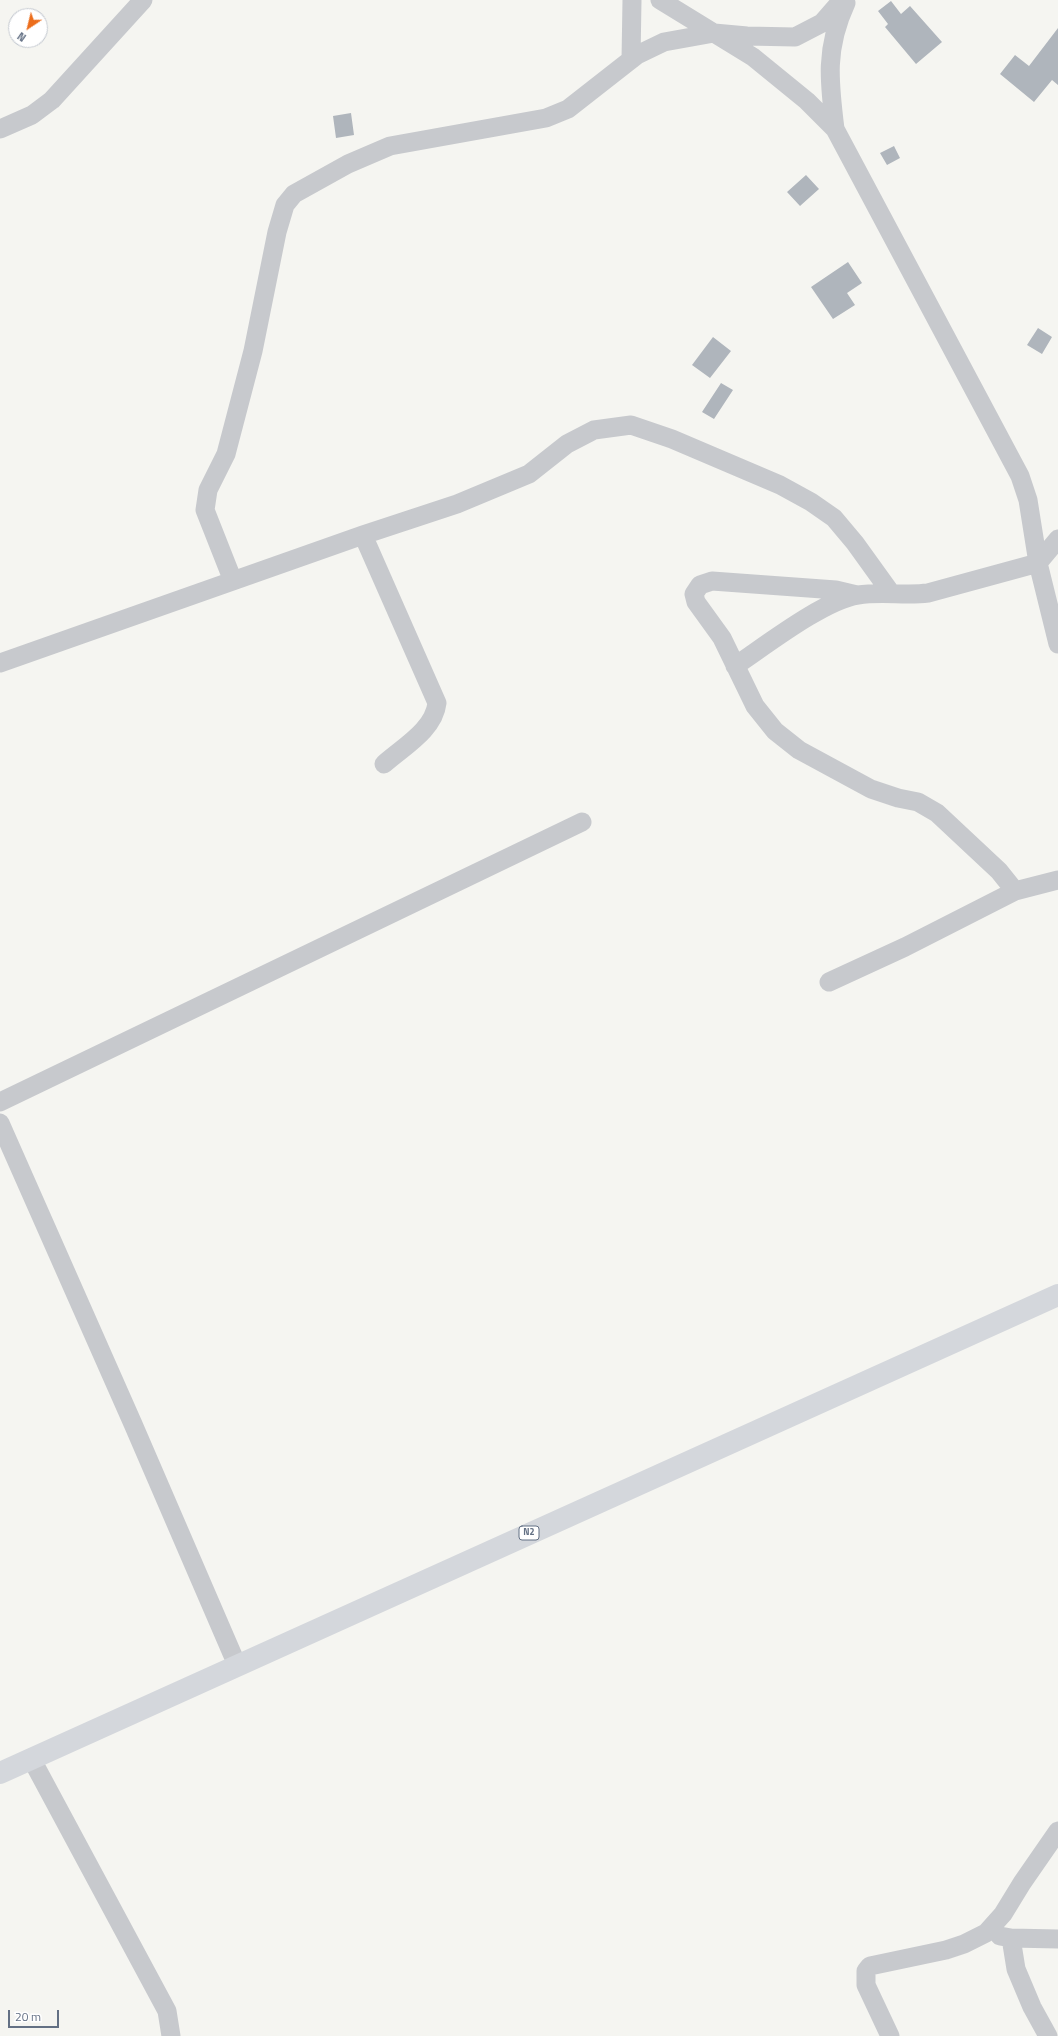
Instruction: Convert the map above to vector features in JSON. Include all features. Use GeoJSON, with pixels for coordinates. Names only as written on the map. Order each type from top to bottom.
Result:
{"type":"FeatureCollection","features":[{"type":"Feature","properties":{"kind":"main road","name":"N2"},"geometry":{"type":"LineString","coordinates":[[0,1773],[236,1665],[1058,1295]]}},
{"type":"Feature","properties":{"kind":"street"},"geometry":{"type":"LineString","coordinates":[[0,129],[32,115],[52,100],[142,0]]}},
{"type":"Feature","properties":{"kind":"street"},"geometry":{"type":"LineString","coordinates":[[631,60],[632,0]]}},
{"type":"Feature","properties":{"kind":"street"},"geometry":{"type":"LineString","coordinates":[[660,0],[754,57],[807,101],[835,129],[1020,476],[1028,500],[1038,563],[1058,644]]}},
{"type":"Feature","properties":{"kind":"street"},"geometry":{"type":"LineString","coordinates":[[233,581],[205,510],[205,499],[228,446],[253,351],[277,232],[285,205],[294,194],[348,164],[390,146],[546,118],[568,109],[631,60],[664,42],[714,33],[747,36],[795,37],[822,23],[842,0]]}},
{"type":"Feature","properties":{"kind":"street"},"geometry":{"type":"LineString","coordinates":[[835,129],[830,87],[831,46],[838,21],[848,0]]}},
{"type":"Feature","properties":{"kind":"street"},"geometry":{"type":"LineString","coordinates":[[0,663],[363,535],[457,504],[529,474],[567,444],[594,430],[631,425],[672,439],[780,486],[811,502],[834,518],[855,543],[891,593]]}},
{"type":"Feature","properties":{"kind":"street"},"geometry":{"type":"LineString","coordinates":[[363,535],[437,703],[436,712],[430,724],[384,764]]}},
{"type":"Feature","properties":{"kind":"street"},"geometry":{"type":"LineString","coordinates":[[1015,891],[999,871],[937,813],[918,802],[898,798],[871,789],[799,750],[775,731],[754,706],[722,638],[696,602],[694,594],[700,585],[712,581],[836,590],[857,595],[891,593],[913,595],[928,593],[1038,563],[1058,539]]}},
{"type":"Feature","properties":{"kind":"street"},"geometry":{"type":"LineString","coordinates":[[735,666],[802,621],[835,604],[857,595]]}},
{"type":"Feature","properties":{"kind":"street"},"geometry":{"type":"LineString","coordinates":[[0,1102],[582,822]]}},
{"type":"Feature","properties":{"kind":"street"},"geometry":{"type":"LineString","coordinates":[[830,982],[905,948],[1015,891],[1058,880]]}},
{"type":"Feature","properties":{"kind":"street"},"geometry":{"type":"LineString","coordinates":[[0,1123],[134,1424],[236,1665]]}},
{"type":"Feature","properties":{"kind":"street"},"geometry":{"type":"LineString","coordinates":[[31,1758],[167,2011],[171,2036]]}},
{"type":"Feature","properties":{"kind":"street"},"geometry":{"type":"LineString","coordinates":[[890,2036],[866,1985],[866,1971],[870,1966],[946,1950],[964,1944],[986,1933],[1003,1914],[1022,1882],[1058,1831]]}},
{"type":"Feature","properties":{"kind":"street"},"geometry":{"type":"LineString","coordinates":[[986,1933],[1011,1938],[1058,1939]]}},
{"type":"Feature","properties":{"kind":"street"},"geometry":{"type":"LineString","coordinates":[[1011,1938],[1016,1969],[1032,2008],[1048,2036]]}},
{"type":"Feature","properties":{"kind":"building"},"geometry":{"type":"Polygon","coordinates":[[[891,1],[901,14],[910,6],[942,42],[916,64],[885,27],[888,24],[878,11],[891,1]]]}},
{"type":"Feature","properties":{"kind":"building"},"geometry":{"type":"Polygon","coordinates":[[[1058,28],[1058,85],[1052,80],[1034,102],[1000,74],[1015,55],[1029,66],[1058,28]]]}},
{"type":"Feature","properties":{"kind":"building"},"geometry":{"type":"Polygon","coordinates":[[[351,113],[354,135],[336,138],[333,116],[351,113]]]}},
{"type":"Feature","properties":{"kind":"building"},"geometry":{"type":"Polygon","coordinates":[[[894,146],[900,158],[887,165],[880,153],[894,146]]]}},
{"type":"Feature","properties":{"kind":"building"},"geometry":{"type":"Polygon","coordinates":[[[806,175],[819,189],[800,206],[787,192],[806,175]]]}},
{"type":"Feature","properties":{"kind":"building"},"geometry":{"type":"Polygon","coordinates":[[[848,262],[862,283],[847,293],[855,305],[833,319],[811,287],[848,262]]]}},
{"type":"Feature","properties":{"kind":"building"},"geometry":{"type":"Polygon","coordinates":[[[1038,328],[1052,337],[1042,354],[1027,345],[1038,328]]]}},
{"type":"Feature","properties":{"kind":"building"},"geometry":{"type":"Polygon","coordinates":[[[713,337],[731,351],[710,378],[692,365],[713,337]]]}},
{"type":"Feature","properties":{"kind":"building"},"geometry":{"type":"Polygon","coordinates":[[[721,383],[733,390],[714,419],[702,412],[721,383]]]}}]}
